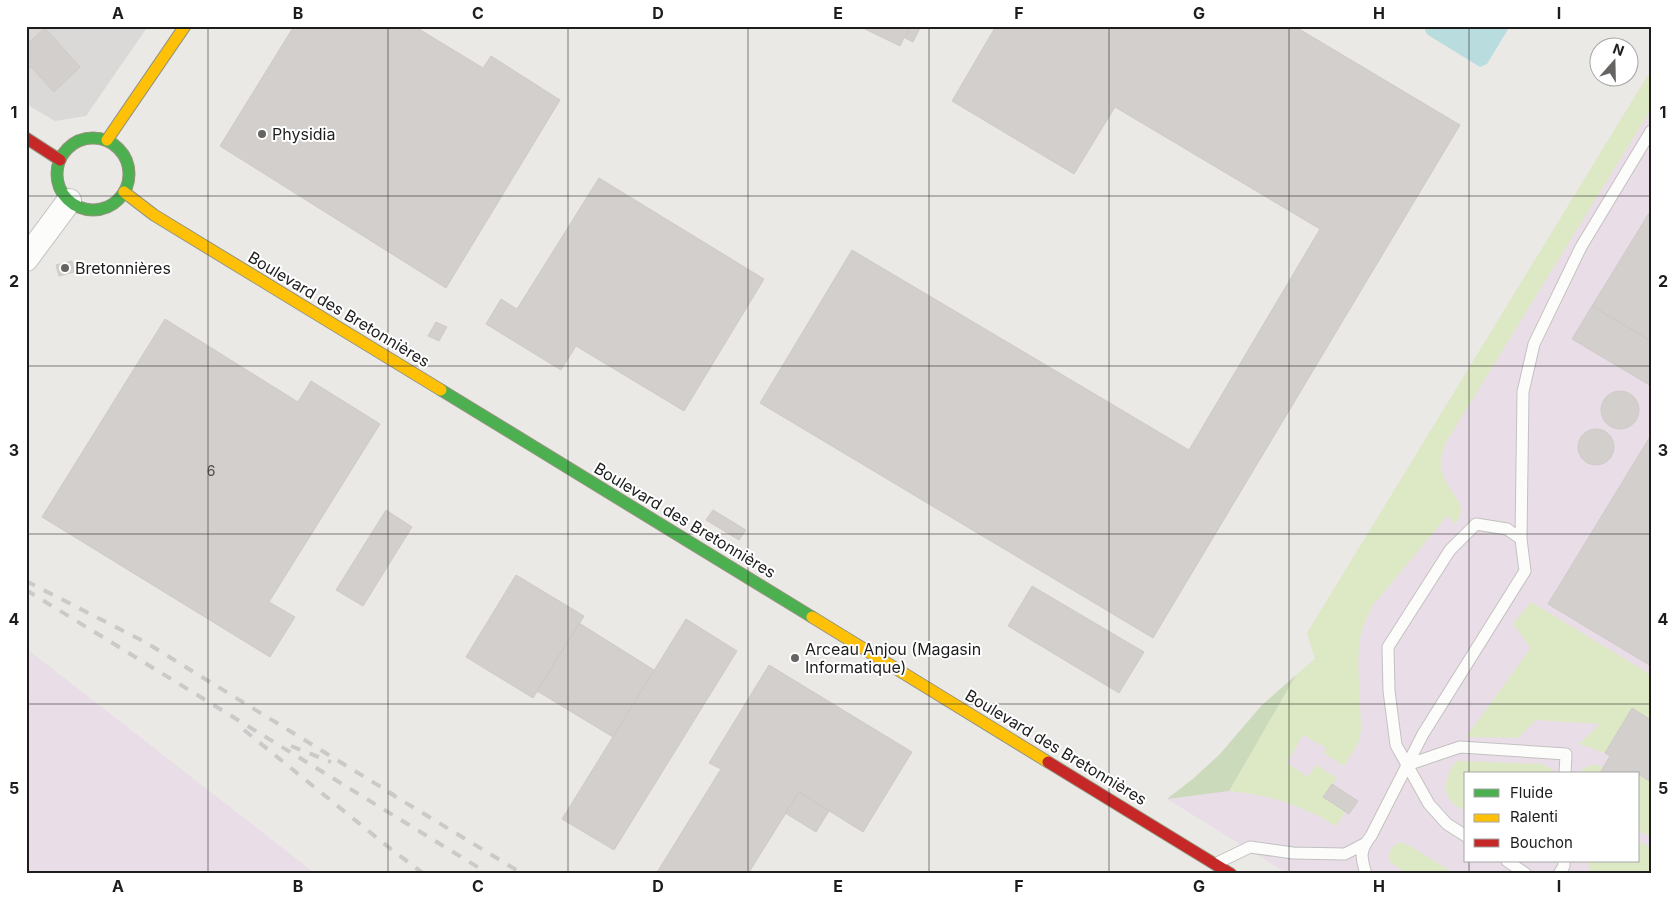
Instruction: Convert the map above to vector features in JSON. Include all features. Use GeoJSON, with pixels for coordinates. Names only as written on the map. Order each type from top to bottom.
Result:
{"type":"FeatureCollection","features":[{"type":"Feature","properties":{"kind":"street"},"geometry":{"type":"LineString","coordinates":[[107,140],[185,26]]}},
{"type":"Feature","properties":{"kind":"street"},"geometry":{"type":"LineString","coordinates":[[26,138],[60,160]]}},
{"type":"Feature","properties":{"kind":"street"},"geometry":{"type":"LineString","coordinates":[[85,138],[107,140],[118,148],[127,161],[129,169],[128,182],[124,192],[116,202],[102,208],[86,208],[69,201],[59,186],[57,172],[64,152],[73,144],[85,138]]}},
{"type":"Feature","properties":{"kind":"street","name":"Boulevard des Bretonnières"},"geometry":{"type":"LineString","coordinates":[[124,192],[154,215],[1231,874]]}},
{"type":"Feature","properties":{"kind":"street"},"geometry":{"type":"LineString","coordinates":[[26,260],[69,201]]}},
{"type":"Feature","properties":{"kind":"lane"},"geometry":{"type":"LineString","coordinates":[[1366,874],[1361,858],[1366,843],[1423,734],[1525,571],[1521,539],[1523,392],[1534,344],[1581,247],[1651,131]]}},
{"type":"Feature","properties":{"kind":"lane"},"geometry":{"type":"LineString","coordinates":[[1464,835],[1447,824],[1429,804],[1396,745],[1389,691],[1388,647],[1450,550],[1476,524],[1507,529],[1521,539]]}},
{"type":"Feature","properties":{"kind":"lane"},"geometry":{"type":"LineString","coordinates":[[1407,765],[1460,747],[1566,754],[1565,772]]}},
{"type":"Feature","properties":{"kind":"lane"},"geometry":{"type":"LineString","coordinates":[[1216,864],[1250,846],[1293,854],[1345,854],[1366,843]]}},
{"type":"Feature","properties":{"kind":"lane"},"geometry":{"type":"LineString","coordinates":[[1508,862],[1526,874]]}},
{"type":"Feature","properties":{"kind":"lane"},"geometry":{"type":"LineString","coordinates":[[1559,874],[1564,866],[1564,862]]}},
{"type":"Feature","properties":{"kind":"shaded area"},"geometry":{"type":"Polygon","coordinates":[[[26,26],[148,26],[86,116],[55,121],[26,104],[26,26]]]}},
{"type":"Feature","properties":{"kind":"shaded area"},"geometry":{"type":"Polygon","coordinates":[[[1651,70],[1651,874],[1288,874],[1167,799],[1220,754],[1262,705],[1315,659],[1307,633],[1651,70]]]}},
{"type":"Feature","properties":{"kind":"shaded area"},"geometry":{"type":"Polygon","coordinates":[[[26,648],[316,874],[26,874],[26,648]]]}},
{"type":"Feature","properties":{"kind":"green space"},"geometry":{"type":"Polygon","coordinates":[[[1651,70],[1651,109],[1445,444],[1441,464],[1442,471],[1444,479],[1460,505],[1459,517],[1454,524],[1448,515],[1373,605],[1365,623],[1361,634],[1358,656],[1361,730],[1359,741],[1344,766],[1324,753],[1326,748],[1303,735],[1287,763],[1308,777],[1316,765],[1337,778],[1323,797],[1345,812],[1336,826],[1310,812],[1285,802],[1258,795],[1229,791],[1296,675],[1315,659],[1307,633],[1651,70]]]}},
{"type":"Feature","properties":{"kind":"green space"},"geometry":{"type":"Polygon","coordinates":[[[1531,602],[1651,675],[1651,720],[1632,709],[1605,753],[1579,744],[1600,724],[1536,720],[1518,738],[1466,737],[1531,648],[1513,624],[1531,602]]]}},
{"type":"Feature","properties":{"kind":"green space"},"geometry":{"type":"Polygon","coordinates":[[[1296,675],[1229,791],[1167,799],[1220,754],[1262,705],[1296,675]]]}},
{"type":"Feature","properties":{"kind":"green space"},"geometry":{"type":"Polygon","coordinates":[[[1457,761],[1541,764],[1552,769],[1554,772],[1464,772],[1464,810],[1453,803],[1446,792],[1448,775],[1457,761]]]}},
{"type":"Feature","properties":{"kind":"green space"},"geometry":{"type":"Polygon","coordinates":[[[1590,765],[1603,767],[1600,772],[1581,772],[1590,765]]]}},
{"type":"Feature","properties":{"kind":"green space"},"geometry":{"type":"Polygon","coordinates":[[[1640,776],[1651,782],[1651,837],[1640,831],[1640,776]]]}},
{"type":"Feature","properties":{"kind":"green space"},"geometry":{"type":"Polygon","coordinates":[[[1640,842],[1651,848],[1651,874],[1590,874],[1588,862],[1640,862],[1640,842]]]}},
{"type":"Feature","properties":{"kind":"green space"},"geometry":{"type":"Polygon","coordinates":[[[1399,843],[1410,846],[1455,874],[1408,874],[1390,862],[1390,850],[1399,843]]]}},
{"type":"Feature","properties":{"kind":"water"},"geometry":{"type":"Polygon","coordinates":[[[1426,26],[1510,26],[1487,64],[1480,67],[1428,35],[1425,31],[1426,26]]]}},
{"type":"Feature","properties":{"kind":"building"},"geometry":{"type":"Polygon","coordinates":[[[294,26],[414,26],[483,68],[491,56],[560,100],[446,288],[220,146],[294,26]]]}},
{"type":"Feature","properties":{"kind":"building"},"geometry":{"type":"Polygon","coordinates":[[[867,26],[910,26],[900,46],[865,29],[867,26]]]}},
{"type":"Feature","properties":{"kind":"building"},"geometry":{"type":"Polygon","coordinates":[[[910,26],[921,26],[913,42],[905,38],[910,26]]]}},
{"type":"Feature","properties":{"kind":"building"},"geometry":{"type":"Polygon","coordinates":[[[996,26],[1294,26],[1460,125],[1153,638],[760,403],[852,250],[1189,450],[1320,229],[1115,107],[1074,174],[952,101],[996,26]]]}},
{"type":"Feature","properties":{"kind":"building"},"geometry":{"type":"Polygon","coordinates":[[[45,28],[80,67],[54,92],[31,67],[26,69],[26,45],[45,28]]]}},
{"type":"Feature","properties":{"kind":"building"},"geometry":{"type":"Polygon","coordinates":[[[599,178],[764,279],[684,411],[576,346],[561,370],[486,324],[501,299],[517,309],[599,178]]]}},
{"type":"Feature","properties":{"kind":"building"},"geometry":{"type":"Polygon","coordinates":[[[1651,210],[1651,341],[1592,306],[1651,210]]]}},
{"type":"Feature","properties":{"kind":"building","name":"Bretonnières"},"geometry":{"type":"Polygon","coordinates":[[[72,261],[74,272],[59,276],[56,265],[72,261]]]}},
{"type":"Feature","properties":{"kind":"building"},"geometry":{"type":"Polygon","coordinates":[[[1592,306],[1651,341],[1651,386],[1572,339],[1592,306]]]}},
{"type":"Feature","properties":{"kind":"building"},"geometry":{"type":"Polygon","coordinates":[[[165,319],[298,402],[311,381],[380,424],[269,602],[295,617],[270,657],[42,517],[165,319]]]}},
{"type":"Feature","properties":{"kind":"building"},"geometry":{"type":"Polygon","coordinates":[[[436,322],[447,327],[439,341],[428,336],[436,322]]]}},
{"type":"Feature","properties":{"kind":"building"},"geometry":{"type":"Polygon","coordinates":[[[1620,391],[1634,396],[1639,410],[1634,424],[1620,429],[1606,424],[1601,410],[1606,396],[1620,391]]]}},
{"type":"Feature","properties":{"kind":"building"},"geometry":{"type":"Polygon","coordinates":[[[1596,429],[1603,430],[1609,434],[1613,440],[1613,454],[1609,460],[1603,464],[1596,465],[1589,464],[1583,460],[1579,454],[1578,447],[1579,440],[1583,434],[1589,430],[1596,429]]]}},
{"type":"Feature","properties":{"kind":"building"},"geometry":{"type":"Polygon","coordinates":[[[1651,435],[1651,666],[1548,604],[1651,435]]]}},
{"type":"Feature","properties":{"kind":"building"},"geometry":{"type":"Polygon","coordinates":[[[386,510],[412,527],[363,606],[336,590],[386,510]]]}},
{"type":"Feature","properties":{"kind":"building"},"geometry":{"type":"Polygon","coordinates":[[[713,510],[746,530],[739,540],[706,520],[713,510]]]}},
{"type":"Feature","properties":{"kind":"building"},"geometry":{"type":"Polygon","coordinates":[[[516,575],[584,616],[533,698],[466,657],[516,575]]]}},
{"type":"Feature","properties":{"kind":"building"},"geometry":{"type":"Polygon","coordinates":[[[1032,586],[1144,652],[1119,693],[1008,626],[1032,586]]]}},
{"type":"Feature","properties":{"kind":"building"},"geometry":{"type":"Polygon","coordinates":[[[686,619],[737,651],[614,850],[562,819],[686,619]]]}},
{"type":"Feature","properties":{"kind":"building"},"geometry":{"type":"Polygon","coordinates":[[[579,623],[654,670],[613,737],[537,691],[579,623]]]}},
{"type":"Feature","properties":{"kind":"building"},"geometry":{"type":"Polygon","coordinates":[[[769,665],[912,752],[863,832],[799,792],[748,874],[656,874],[721,769],[709,763],[769,665]]]}},
{"type":"Feature","properties":{"kind":"building"},"geometry":{"type":"Polygon","coordinates":[[[1632,708],[1651,720],[1651,782],[1640,775],[1640,772],[1600,772],[1610,756],[1605,753],[1632,708]]]}},
{"type":"Feature","properties":{"kind":"building"},"geometry":{"type":"Polygon","coordinates":[[[1332,784],[1358,801],[1349,814],[1323,797],[1332,784]]]}},
{"type":"Feature","properties":{"kind":"building"},"geometry":{"type":"Polygon","coordinates":[[[799,792],[829,811],[816,832],[785,813],[799,792]]]}},
{"type":"Feature","properties":{"kind":"railway"},"geometry":{"type":"LineString","coordinates":[[26,581],[145,642],[394,795]]}},
{"type":"Feature","properties":{"kind":"railway"},"geometry":{"type":"LineString","coordinates":[[26,590],[489,874]]}},
{"type":"Feature","properties":{"kind":"railway"},"geometry":{"type":"LineString","coordinates":[[244,730],[424,874]]}},
{"type":"Feature","properties":{"kind":"railway"},"geometry":{"type":"LineString","coordinates":[[291,746],[331,762]]}},
{"type":"Feature","properties":{"kind":"railway"},"geometry":{"type":"LineString","coordinates":[[388,792],[523,874]]}},
{"type":"Feature","properties":{"kind":"traffic: fast"},"geometry":{"type":"LineString","coordinates":[[93,138],[113,144],[123,154],[129,174],[123,194],[113,204],[93,210],[73,204],[63,194],[57,174],[63,154],[73,144],[93,138]]}},
{"type":"Feature","properties":{"kind":"traffic: fast"},"geometry":{"type":"LineString","coordinates":[[441,390],[812,617]]}},
{"type":"Feature","properties":{"kind":"traffic: slow"},"geometry":{"type":"LineString","coordinates":[[107,140],[185,26]]}},
{"type":"Feature","properties":{"kind":"traffic: slow"},"geometry":{"type":"LineString","coordinates":[[124,192],[154,215],[441,390]]}},
{"type":"Feature","properties":{"kind":"traffic: slow"},"geometry":{"type":"LineString","coordinates":[[812,617],[1048,762]]}},
{"type":"Feature","properties":{"kind":"traffic: jam"},"geometry":{"type":"LineString","coordinates":[[26,138],[60,160]]}},
{"type":"Feature","properties":{"kind":"traffic: jam"},"geometry":{"type":"LineString","coordinates":[[1048,762],[1231,874]]}},
{"type":"Feature","properties":{"kind":"place","name":"Physidia"},"geometry":{"type":"Point","coordinates":[262,134]}},
{"type":"Feature","properties":{"kind":"place","name":"Bretonnières"},"geometry":{"type":"Point","coordinates":[65,268]}},
{"type":"Feature","properties":{"kind":"place","name":"Arceau Anjou (Magasin Informatique)"},"geometry":{"type":"Point","coordinates":[795,658]}}]}
